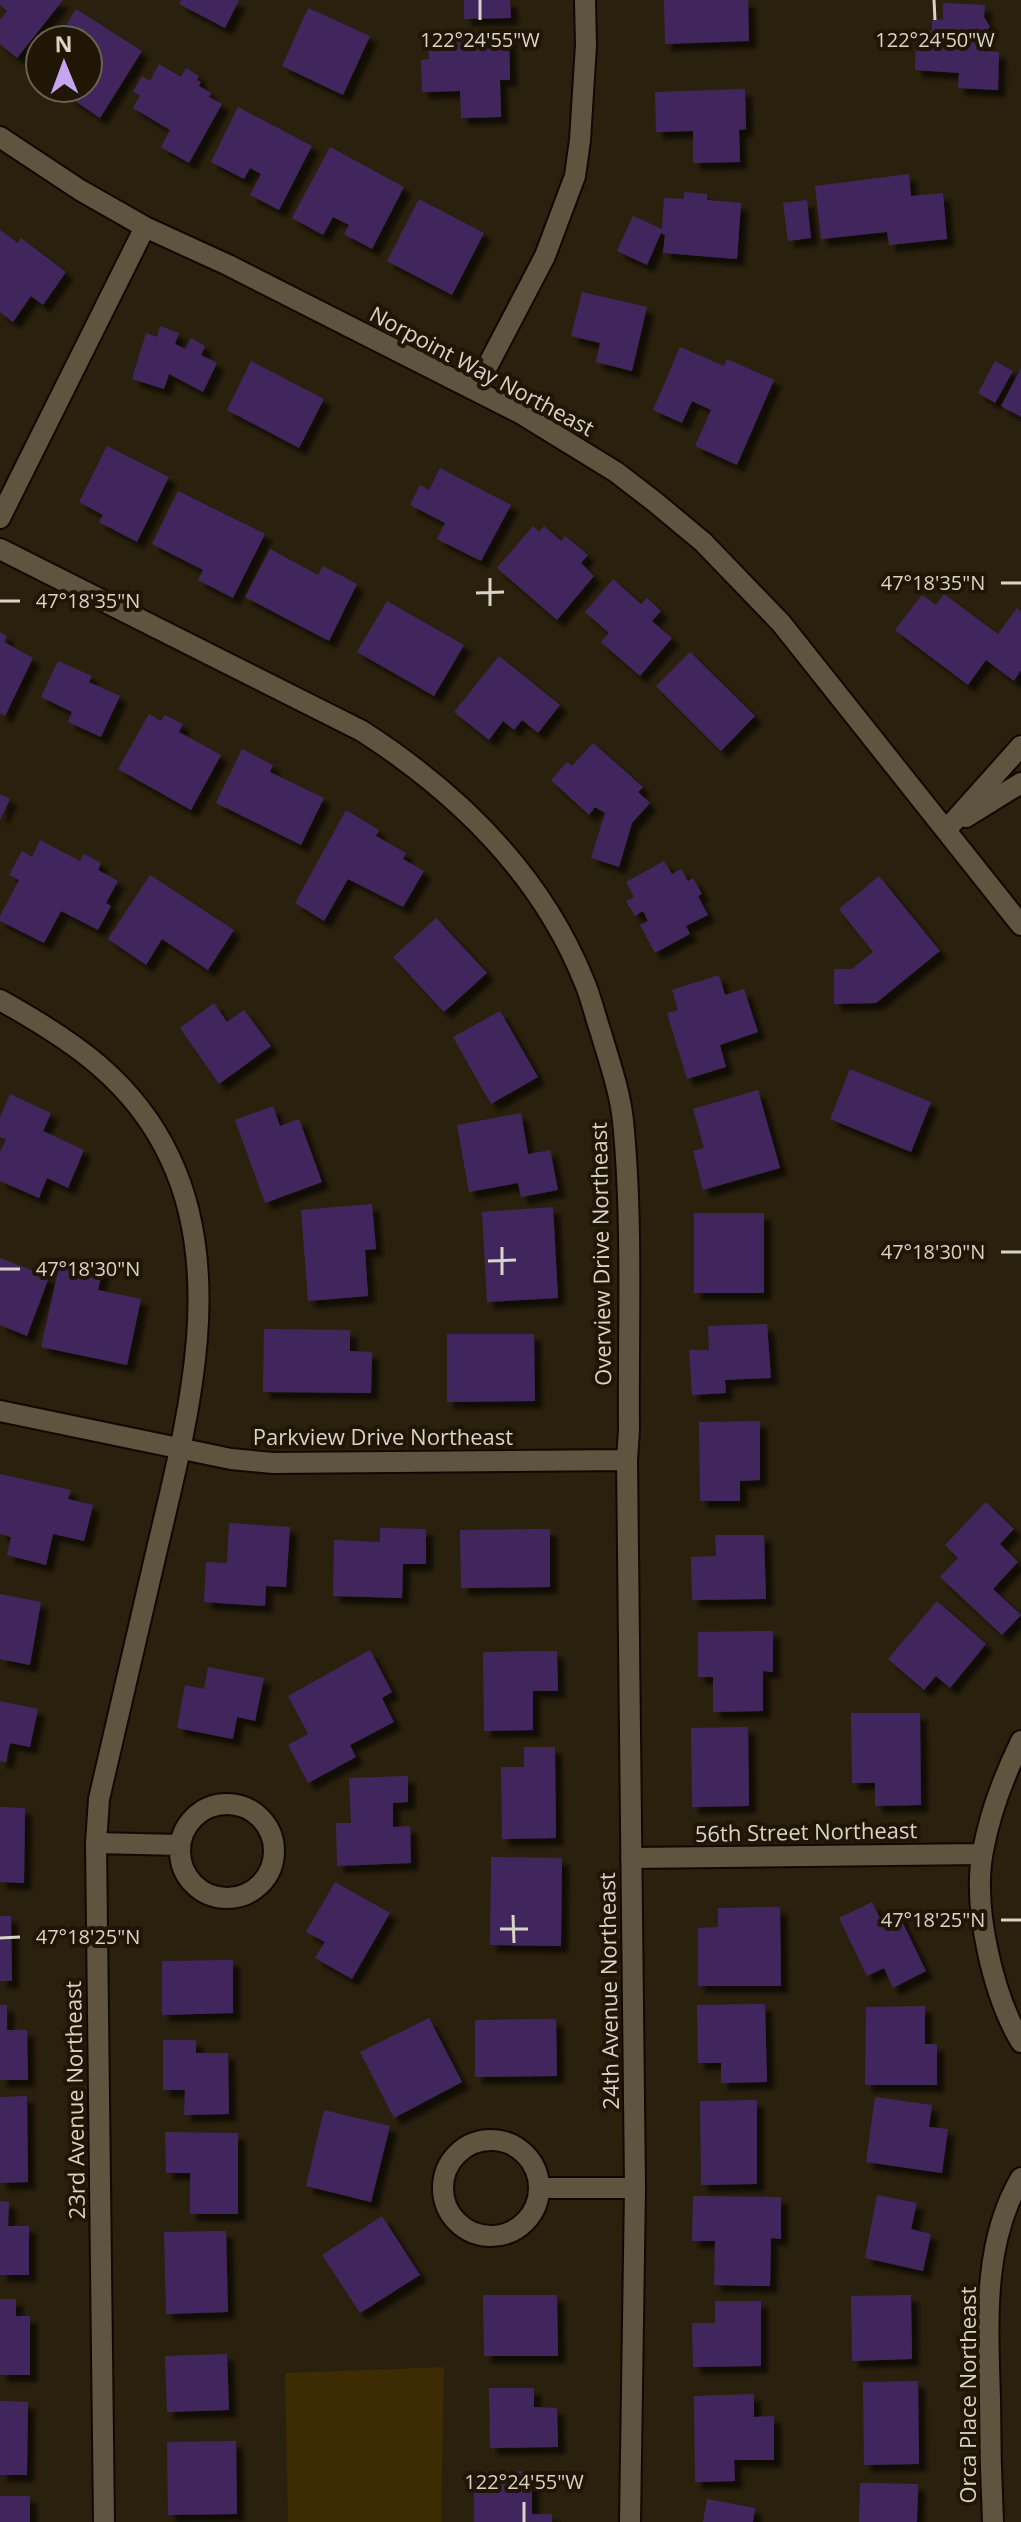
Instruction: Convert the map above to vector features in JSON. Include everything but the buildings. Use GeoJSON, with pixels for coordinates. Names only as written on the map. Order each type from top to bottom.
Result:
{"type":"FeatureCollection","features":[{"type":"Feature","properties":{"kind":"street"},"geometry":{"type":"LineString","coordinates":[[475,390],[545,256],[575,176],[586,45],[585,0]]}},
{"type":"Feature","properties":{"kind":"street","name":"Norpoint Way Northeast"},"geometry":{"type":"LineString","coordinates":[[0,137],[80,190],[145,227],[228,265],[520,413],[616,472],[703,542],[781,623],[1021,925]]}},
{"type":"Feature","properties":{"kind":"street"},"geometry":{"type":"LineString","coordinates":[[0,518],[145,227]]}},
{"type":"Feature","properties":{"kind":"street","name":"Overview Drive Northeast"},"geometry":{"type":"LineString","coordinates":[[0,549],[362,731],[422,773],[497,842],[524,873],[547,907],[585,982],[623,1118],[627,1199],[627,1460]]}},
{"type":"Feature","properties":{"kind":"street"},"geometry":{"type":"LineString","coordinates":[[946,830],[1021,746]]}},
{"type":"Feature","properties":{"kind":"street"},"geometry":{"type":"LineString","coordinates":[[946,830],[1021,783]]}},
{"type":"Feature","properties":{"kind":"street","name":"23rd Avenue Northeast"},"geometry":{"type":"LineString","coordinates":[[0,1000],[91,1057],[114,1078],[147,1120],[171,1159],[185,1200],[194,1238],[200,1307],[180,1447],[99,1799],[96,1843],[104,2522]]}},
{"type":"Feature","properties":{"kind":"street","name":"Parkview Drive Northeast"},"geometry":{"type":"LineString","coordinates":[[0,1411],[231,1459],[273,1463],[627,1460]]}},
{"type":"Feature","properties":{"kind":"street","name":"24th Avenue Northeast"},"geometry":{"type":"LineString","coordinates":[[627,1460],[635,2188],[630,2522]]}},
{"type":"Feature","properties":{"kind":"street"},"geometry":{"type":"LineString","coordinates":[[1021,1741],[999,1789],[982,1854],[981,1903],[1000,1997],[1021,2042]]}},
{"type":"Feature","properties":{"kind":"street"},"geometry":{"type":"LineString","coordinates":[[225,1804],[241,1806],[255,1813],[266,1825],[273,1840],[274,1856],[270,1871],[262,1883],[250,1892],[222,1898],[207,1894],[186,1874],[180,1845],[185,1829],[195,1817],[209,1808],[225,1804]]}},
{"type":"Feature","properties":{"kind":"street"},"geometry":{"type":"LineString","coordinates":[[96,1843],[180,1845]]}},
{"type":"Feature","properties":{"kind":"street","name":"56th Street Northeast"},"geometry":{"type":"LineString","coordinates":[[631,1858],[982,1854]]}},
{"type":"Feature","properties":{"kind":"street"},"geometry":{"type":"LineString","coordinates":[[492,2140],[520,2149],[531,2160],[540,2188],[537,2205],[516,2230],[484,2236],[468,2231],[455,2220],[443,2191],[445,2174],[463,2149],[477,2142],[492,2140]]}},
{"type":"Feature","properties":{"kind":"street","name":"Orca Place Northeast"},"geometry":{"type":"LineString","coordinates":[[993,2522],[988,2306],[999,2232],[1011,2195],[1021,2178]]}},
{"type":"Feature","properties":{"kind":"street"},"geometry":{"type":"LineString","coordinates":[[540,2188],[635,2188]]}},
{"type":"Feature","properties":{"kind":"shaded area"},"geometry":{"type":"Polygon","coordinates":[[[444,2367],[441,2522],[288,2522],[285,2373],[444,2367]]]}}]}
